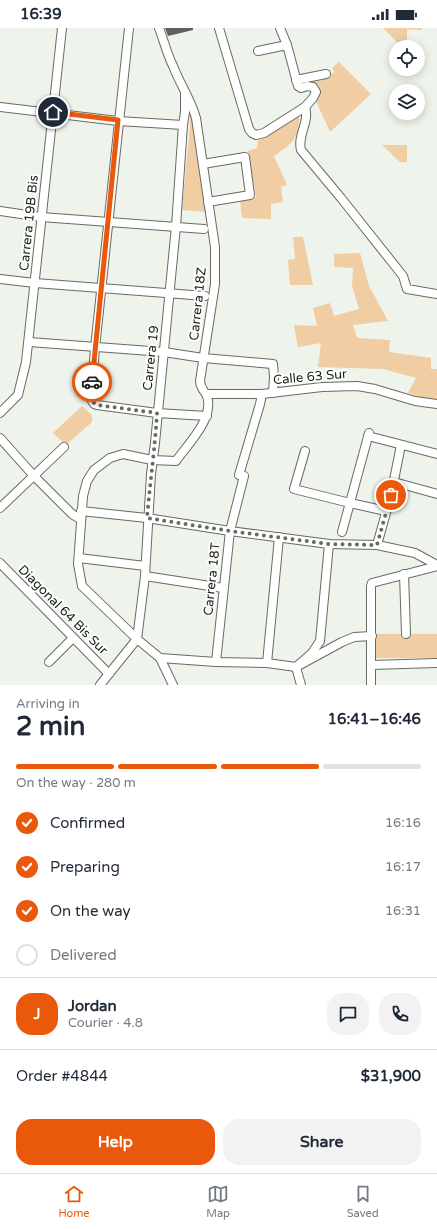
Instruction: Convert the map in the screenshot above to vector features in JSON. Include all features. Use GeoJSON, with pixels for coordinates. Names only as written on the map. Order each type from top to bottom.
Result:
{"type":"FeatureCollection","features":[{"type":"Feature","properties":{"kind":"street","name":"Carrera 19B Bis"},"geometry":{"type":"LineString","coordinates":[[1,410],[18,395],[29,342],[62,28]]}},
{"type":"Feature","properties":{"kind":"street"},"geometry":{"type":"LineString","coordinates":[[129,28],[118,120],[91,396],[93,402],[97,405],[157,413],[207,416],[176,461],[152,460],[123,454],[110,458],[94,470],[84,488],[79,558],[82,586],[137,639],[160,658],[173,685]]}},
{"type":"Feature","properties":{"kind":"street","name":"Carrera 18Z"},"geometry":{"type":"LineString","coordinates":[[159,28],[172,66],[193,106],[214,236],[215,284],[200,386],[207,394],[207,416]]}},
{"type":"Feature","properties":{"kind":"street"},"geometry":{"type":"LineString","coordinates":[[219,28],[249,129],[253,134],[259,135],[305,107],[315,95],[315,89],[310,86],[301,88],[298,86],[287,46],[280,28]]}},
{"type":"Feature","properties":{"kind":"street"},"geometry":{"type":"LineString","coordinates":[[258,51],[287,46]]}},
{"type":"Feature","properties":{"kind":"street"},"geometry":{"type":"LineString","coordinates":[[296,80],[326,74]]}},
{"type":"Feature","properties":{"kind":"street","name":"Carrera 19"},"geometry":{"type":"LineString","coordinates":[[137,639],[145,576],[147,518],[152,460],[155,443],[176,226],[185,93]]}},
{"type":"Feature","properties":{"kind":"street"},"geometry":{"type":"LineString","coordinates":[[305,107],[306,121],[300,143],[301,150],[304,155],[341,198],[403,276],[407,289],[437,294]]}},
{"type":"Feature","properties":{"kind":"street"},"geometry":{"type":"LineString","coordinates":[[0,108],[183,125]]}},
{"type":"Feature","properties":{"kind":"street"},"geometry":{"type":"LineString","coordinates":[[203,164],[245,157],[250,195],[208,202]]}},
{"type":"Feature","properties":{"kind":"street"},"geometry":{"type":"LineString","coordinates":[[0,211],[41,217],[204,229]]}},
{"type":"Feature","properties":{"kind":"street"},"geometry":{"type":"LineString","coordinates":[[0,279],[205,296]]}},
{"type":"Feature","properties":{"kind":"street"},"geometry":{"type":"LineString","coordinates":[[29,342],[164,352],[204,358],[273,364],[273,393]]}},
{"type":"Feature","properties":{"kind":"street","name":"Calle 63 Sur"},"geometry":{"type":"LineString","coordinates":[[207,394],[262,394],[322,387],[357,386],[375,389],[415,401],[437,404]]}},
{"type":"Feature","properties":{"kind":"street","name":"Carrera 18T"},"geometry":{"type":"LineString","coordinates":[[216,662],[230,531],[241,475],[262,394]]}},
{"type":"Feature","properties":{"kind":"street"},"geometry":{"type":"LineString","coordinates":[[342,532],[368,434],[401,445],[437,454]]}},
{"type":"Feature","properties":{"kind":"street"},"geometry":{"type":"LineString","coordinates":[[0,438],[34,476],[72,514],[147,518],[329,544],[377,545],[415,553],[437,565]]}},
{"type":"Feature","properties":{"kind":"street"},"geometry":{"type":"LineString","coordinates":[[377,545],[394,482],[401,445]]}},
{"type":"Feature","properties":{"kind":"street"},"geometry":{"type":"LineString","coordinates":[[0,508],[64,447]]}},
{"type":"Feature","properties":{"kind":"street"},"geometry":{"type":"LineString","coordinates":[[305,451],[294,489],[386,511]]}},
{"type":"Feature","properties":{"kind":"street"},"geometry":{"type":"LineString","coordinates":[[394,482],[437,494]]}},
{"type":"Feature","properties":{"kind":"street"},"geometry":{"type":"LineString","coordinates":[[268,663],[279,537]]}},
{"type":"Feature","properties":{"kind":"street"},"geometry":{"type":"LineString","coordinates":[[296,666],[312,653],[320,641],[329,544]]}},
{"type":"Feature","properties":{"kind":"street"},"geometry":{"type":"LineString","coordinates":[[79,558],[145,566]]}},
{"type":"Feature","properties":{"kind":"street","name":"Diagonal 64 Bis Sur"},"geometry":{"type":"LineString","coordinates":[[0,564],[108,674]]}},
{"type":"Feature","properties":{"kind":"street"},"geometry":{"type":"LineString","coordinates":[[371,685],[372,585],[437,565]]}},
{"type":"Feature","properties":{"kind":"street"},"geometry":{"type":"LineString","coordinates":[[404,574],[406,634]]}},
{"type":"Feature","properties":{"kind":"street"},"geometry":{"type":"LineString","coordinates":[[145,576],[223,588]]}},
{"type":"Feature","properties":{"kind":"street"},"geometry":{"type":"LineString","coordinates":[[160,658],[216,662],[268,663],[296,666],[354,637],[372,636]]}},
{"type":"Feature","properties":{"kind":"street"},"geometry":{"type":"LineString","coordinates":[[49,662],[73,638]]}},
{"type":"Feature","properties":{"kind":"street"},"geometry":{"type":"LineString","coordinates":[[100,685],[137,639]]}},
{"type":"Feature","properties":{"kind":"street"},"geometry":{"type":"LineString","coordinates":[[371,669],[437,663]]}},
{"type":"Feature","properties":{"kind":"street"},"geometry":{"type":"LineString","coordinates":[[296,666],[301,685]]}},
{"type":"Feature","properties":{"kind":"shaded area"},"geometry":{"type":"Polygon","coordinates":[[[383,28],[422,28],[422,30],[407,29],[407,40],[395,40],[383,28]]]}},
{"type":"Feature","properties":{"kind":"shaded area"},"geometry":{"type":"Polygon","coordinates":[[[339,62],[371,94],[330,132],[316,101],[319,92],[309,83],[322,80],[335,72],[332,68],[339,62]]]}},
{"type":"Feature","properties":{"kind":"shaded area"},"geometry":{"type":"Polygon","coordinates":[[[190,107],[192,111],[207,212],[182,210],[190,125],[190,107]]]}},
{"type":"Feature","properties":{"kind":"shaded area"},"geometry":{"type":"Polygon","coordinates":[[[299,113],[297,134],[291,143],[274,156],[287,185],[281,187],[283,202],[271,204],[271,219],[242,218],[240,200],[256,197],[248,151],[257,148],[258,140],[299,113]]]}},
{"type":"Feature","properties":{"kind":"shaded area"},"geometry":{"type":"Polygon","coordinates":[[[382,145],[407,145],[407,162],[400,162],[382,145]]]}},
{"type":"Feature","properties":{"kind":"shaded area"},"geometry":{"type":"Polygon","coordinates":[[[293,237],[303,237],[313,285],[290,285],[288,260],[295,259],[293,237]]]}},
{"type":"Feature","properties":{"kind":"shaded area"},"geometry":{"type":"Polygon","coordinates":[[[360,253],[369,286],[388,321],[353,325],[357,338],[390,340],[389,352],[431,358],[431,369],[437,369],[437,402],[408,393],[416,378],[383,369],[318,367],[321,343],[298,347],[294,325],[317,326],[313,308],[330,303],[334,316],[359,309],[352,286],[353,268],[334,267],[334,254],[360,253]]]}},
{"type":"Feature","properties":{"kind":"shaded area"},"geometry":{"type":"Polygon","coordinates":[[[82,406],[92,415],[92,422],[66,445],[53,433],[82,406]]]}},
{"type":"Feature","properties":{"kind":"shaded area"},"geometry":{"type":"Polygon","coordinates":[[[374,634],[437,634],[437,658],[375,658],[374,634]]]}},
{"type":"Feature","properties":{"kind":"building"},"geometry":{"type":"Polygon","coordinates":[[[165,28],[193,28],[193,30],[168,36],[165,28]]]}},
{"type":"Feature","properties":{"kind":"way so far"},"geometry":{"type":"LineString","coordinates":[[92,382],[91,399],[94,404],[157,413],[147,518],[329,544],[377,545],[391,495]]}},
{"type":"Feature","properties":{"kind":"route"},"geometry":{"type":"LineString","coordinates":[[53,112],[118,120],[92,382]]}}]}
